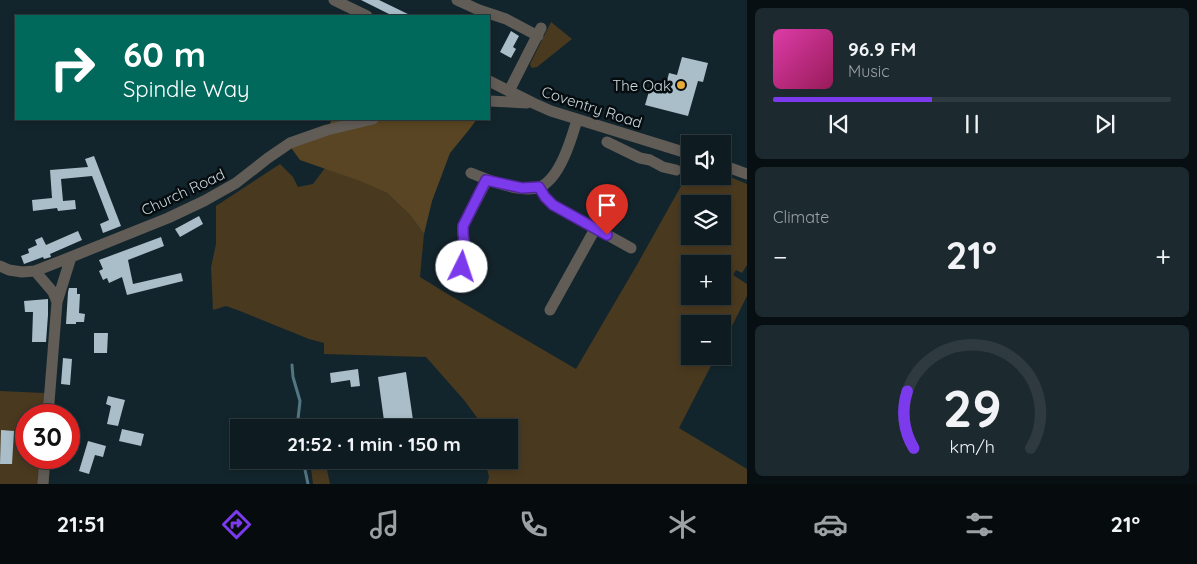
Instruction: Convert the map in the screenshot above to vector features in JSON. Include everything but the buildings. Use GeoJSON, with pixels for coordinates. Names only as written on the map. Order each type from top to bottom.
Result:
{"type":"FeatureCollection","features":[{"type":"Feature","properties":{"kind":"street"},"geometry":{"type":"LineString","coordinates":[[334,0],[365,15]]}},
{"type":"Feature","properties":{"kind":"street"},"geometry":{"type":"LineString","coordinates":[[457,0],[540,32],[509,91]]}},
{"type":"Feature","properties":{"kind":"street","name":"Coventry Road"},"geometry":{"type":"LineString","coordinates":[[490,82],[533,103],[577,120],[681,151]]}},
{"type":"Feature","properties":{"kind":"street"},"geometry":{"type":"LineString","coordinates":[[490,101],[533,103]]}},
{"type":"Feature","properties":{"kind":"street","name":"Church Road"},"geometry":{"type":"LineString","coordinates":[[35,271],[168,218],[204,201],[236,183],[290,143],[327,130],[369,120]]}},
{"type":"Feature","properties":{"kind":"street"},"geometry":{"type":"LineString","coordinates":[[471,173],[486,180],[522,188],[539,187],[549,180],[560,164],[571,140],[577,120]]}},
{"type":"Feature","properties":{"kind":"street"},"geometry":{"type":"LineString","coordinates":[[607,142],[640,158],[676,170]]}},
{"type":"Feature","properties":{"kind":"street"},"geometry":{"type":"LineString","coordinates":[[650,160],[658,143]]}},
{"type":"Feature","properties":{"kind":"street"},"geometry":{"type":"LineString","coordinates":[[731,168],[747,174]]}},
{"type":"Feature","properties":{"kind":"street"},"geometry":{"type":"LineString","coordinates":[[462,267],[465,249],[463,226],[486,180]]}},
{"type":"Feature","properties":{"kind":"street"},"geometry":{"type":"LineString","coordinates":[[539,187],[553,205],[631,248]]}},
{"type":"Feature","properties":{"kind":"street"},"geometry":{"type":"LineString","coordinates":[[550,310],[595,229]]}},
{"type":"Feature","properties":{"kind":"street"},"geometry":{"type":"LineString","coordinates":[[49,404],[57,302],[70,258]]}},
{"type":"Feature","properties":{"kind":"street"},"geometry":{"type":"LineString","coordinates":[[0,266],[22,272],[35,271],[54,292],[57,302]]}},
{"type":"Feature","properties":{"kind":"street"},"geometry":{"type":"LineString","coordinates":[[43,484],[44,469]]}},
{"type":"Feature","properties":{"kind":"shaded area"},"geometry":{"type":"Polygon","coordinates":[[[551,22],[572,39],[537,67],[532,68],[531,62],[551,22]]]}},
{"type":"Feature","properties":{"kind":"shaded area"},"geometry":{"type":"Polygon","coordinates":[[[332,120],[476,120],[450,153],[432,201],[424,234],[410,215],[387,193],[360,181],[300,160],[290,143],[327,130],[332,120]]]}},
{"type":"Feature","properties":{"kind":"shaded area"},"geometry":{"type":"Polygon","coordinates":[[[280,164],[293,177],[298,187],[313,184],[325,168],[387,193],[410,215],[424,234],[420,277],[576,369],[682,185],[731,185],[731,177],[747,184],[747,265],[742,273],[736,270],[733,275],[747,284],[747,296],[731,328],[731,315],[681,315],[681,365],[711,365],[679,428],[747,469],[747,484],[487,484],[489,477],[487,469],[518,469],[518,419],[478,419],[426,357],[324,354],[324,343],[309,339],[226,306],[213,310],[211,267],[216,244],[216,206],[280,164]]]}},
{"type":"Feature","properties":{"kind":"shaded area"},"geometry":{"type":"Polygon","coordinates":[[[0,391],[45,393],[44,404],[15,404],[15,469],[39,469],[38,484],[0,484],[0,391]]]}},
{"type":"Feature","properties":{"kind":"shaded area"},"geometry":{"type":"Polygon","coordinates":[[[311,469],[327,469],[330,484],[313,484],[311,469]]]}},
{"type":"Feature","properties":{"kind":"waterway"},"geometry":{"type":"LineString","coordinates":[[292,365],[293,377],[300,401],[298,419]]}},
{"type":"Feature","properties":{"kind":"waterway"},"geometry":{"type":"LineString","coordinates":[[305,469],[308,484]]}},
{"type":"Feature","properties":{"kind":"place","name":"The Oak"},"geometry":{"type":"Point","coordinates":[681,85]}},
{"type":"Feature","properties":{"kind":"route"},"geometry":{"type":"LineString","coordinates":[[462,267],[465,249],[463,226],[486,180],[528,189],[539,187],[553,205],[607,235]]}}]}
